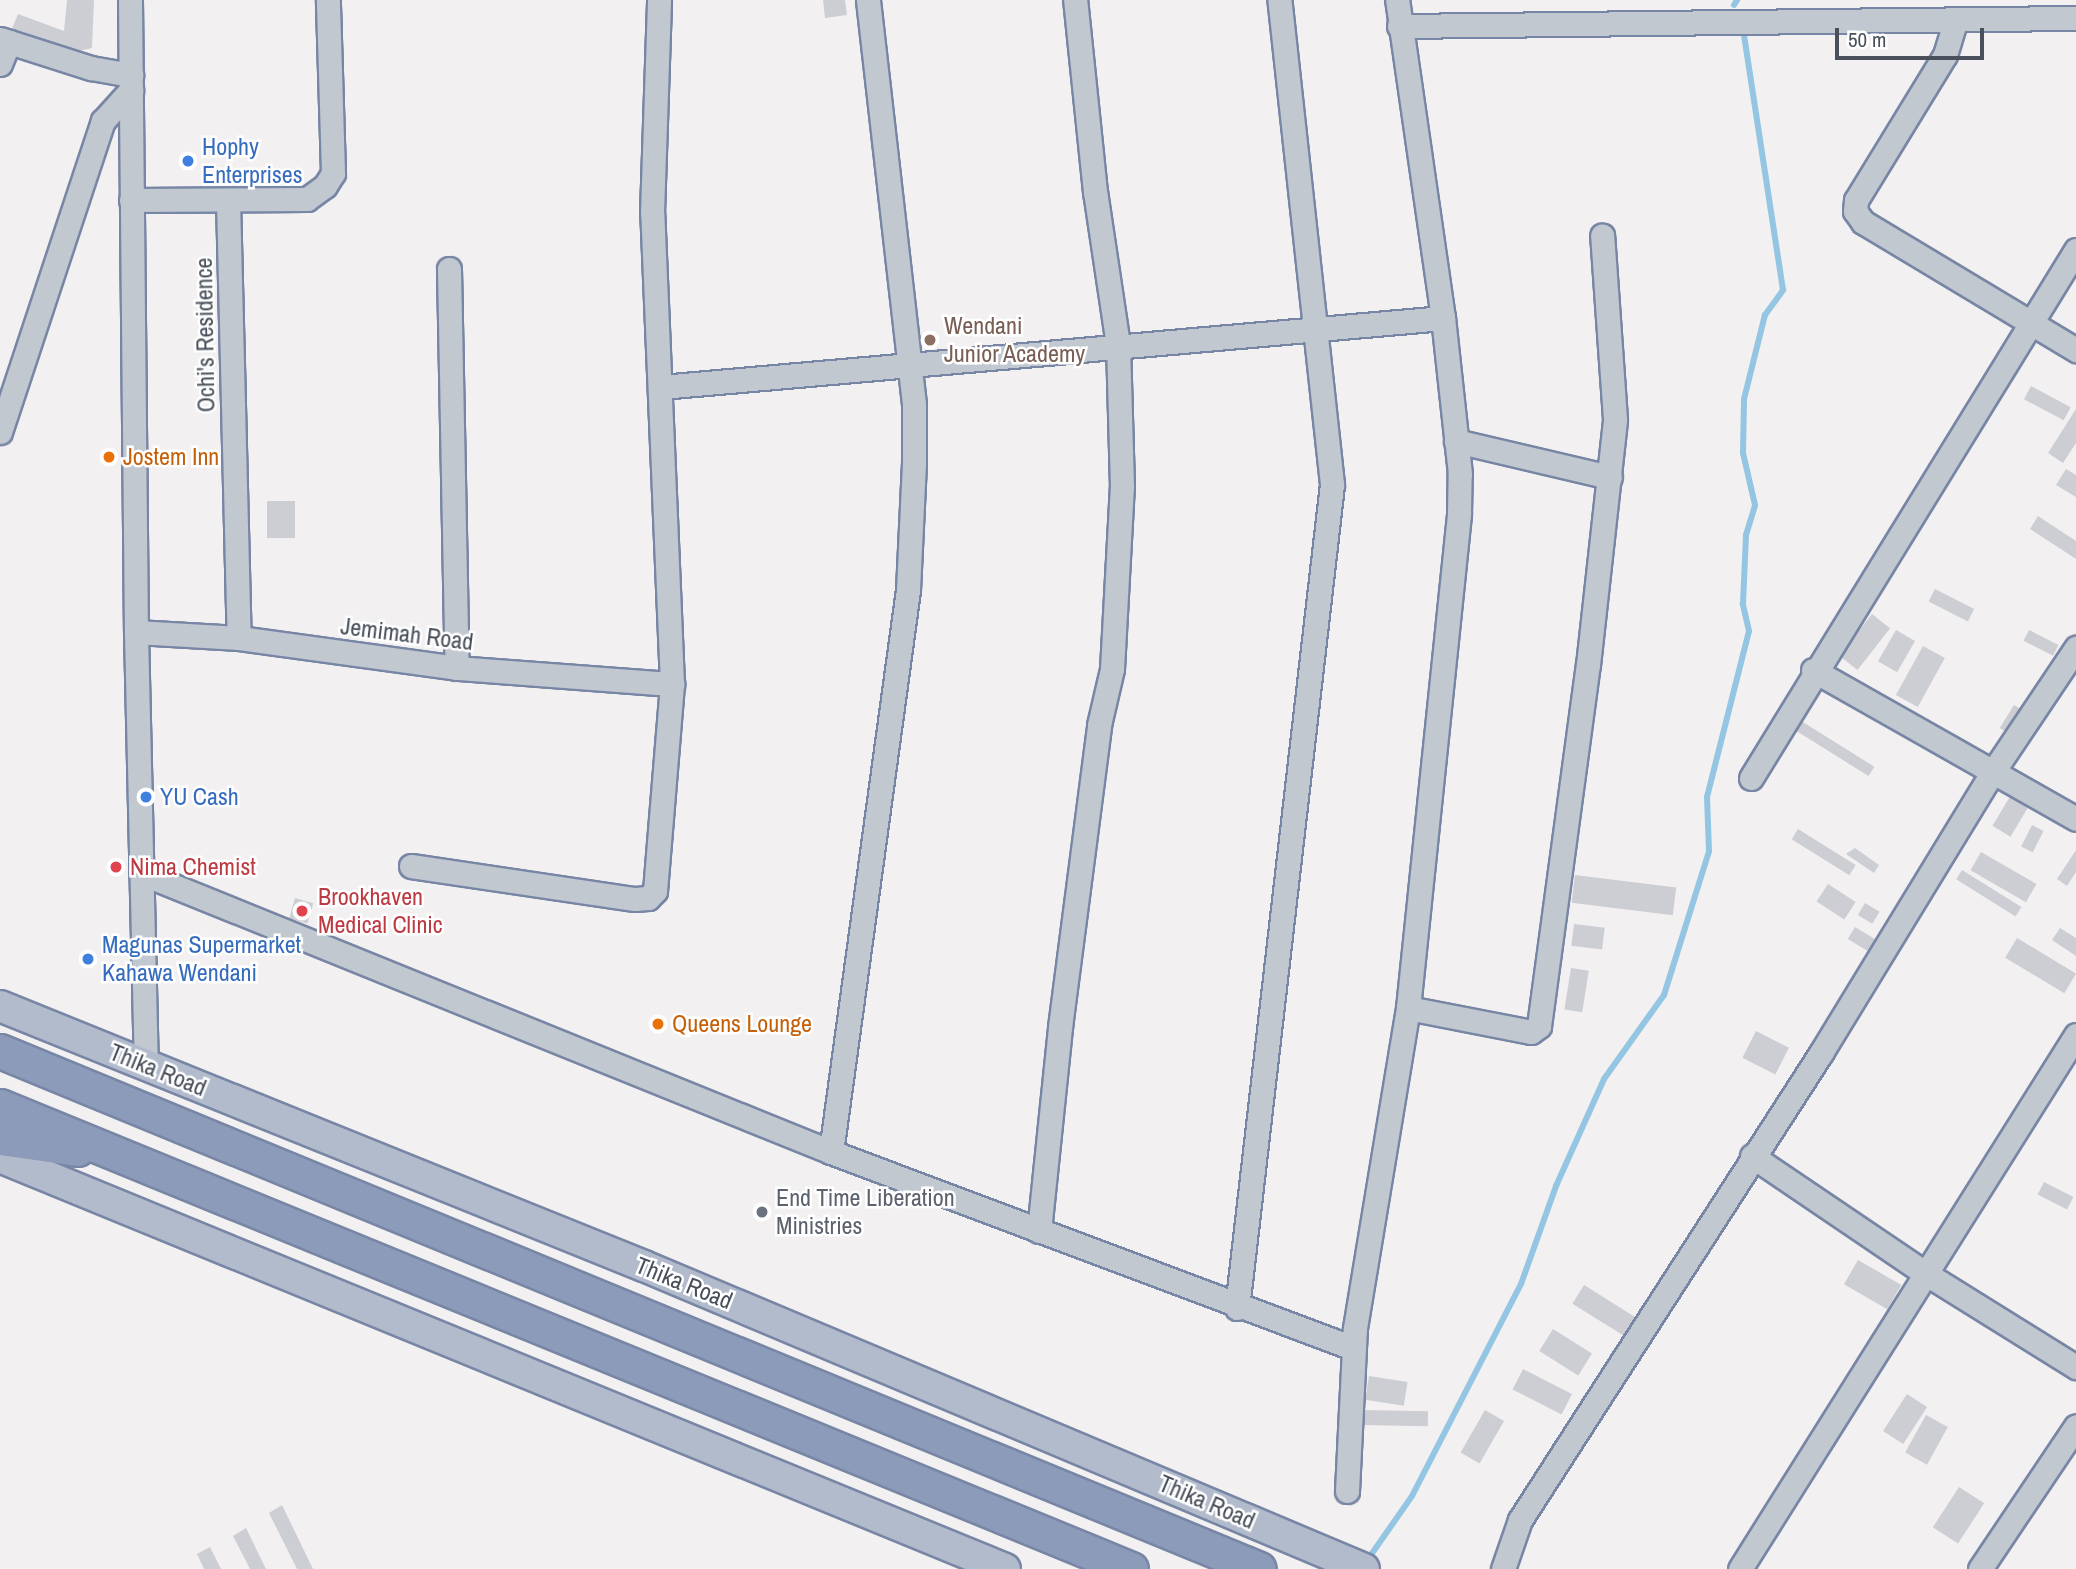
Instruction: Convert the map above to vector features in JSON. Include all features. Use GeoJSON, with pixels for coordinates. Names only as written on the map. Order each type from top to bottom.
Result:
{"type":"FeatureCollection","features":[{"type":"Feature","properties":{"kind":"highway","name":"Thika Road"},"geometry":{"type":"LineString","coordinates":[[0,1051],[1259,1569]]}},
{"type":"Feature","properties":{"kind":"highway"},"geometry":{"type":"LineString","coordinates":[[0,1106],[1131,1569]]}},
{"type":"Feature","properties":{"kind":"highway"},"geometry":{"type":"LineString","coordinates":[[0,1138],[114,1153]]}},
{"type":"Feature","properties":{"kind":"main road","name":"Thika Road"},"geometry":{"type":"LineString","coordinates":[[0,1006],[656,1270],[1356,1565]]}},
{"type":"Feature","properties":{"kind":"main road"},"geometry":{"type":"LineString","coordinates":[[0,1157],[1005,1569]]}},
{"type":"Feature","properties":{"kind":"street"},"geometry":{"type":"LineString","coordinates":[[130,0],[136,632],[144,874],[146,1065]]}},
{"type":"Feature","properties":{"kind":"street"},"geometry":{"type":"LineString","coordinates":[[131,200],[307,199],[325,186],[333,173],[328,0]]}},
{"type":"Feature","properties":{"kind":"street"},"geometry":{"type":"LineString","coordinates":[[411,866],[648,898],[655,891],[672,684],[652,213],[659,0]]}},
{"type":"Feature","properties":{"kind":"street"},"geometry":{"type":"LineString","coordinates":[[831,1152],[908,590],[914,464],[909,365],[868,0]]}},
{"type":"Feature","properties":{"kind":"street"},"geometry":{"type":"LineString","coordinates":[[1039,1231],[1060,1027],[1099,725],[1112,668],[1122,487],[1118,345],[1095,192],[1074,0]]}},
{"type":"Feature","properties":{"kind":"street"},"geometry":{"type":"LineString","coordinates":[[1237,1307],[1331,514],[1318,330],[1279,0]]}},
{"type":"Feature","properties":{"kind":"street"},"geometry":{"type":"LineString","coordinates":[[1347,1491],[1353,1348],[1408,1008],[1459,513],[1456,441],[1443,318],[1396,0]]}},
{"type":"Feature","properties":{"kind":"street"},"geometry":{"type":"LineString","coordinates":[[1399,26],[1890,9],[1956,19],[2076,18]]}},
{"type":"Feature","properties":{"kind":"street"},"geometry":{"type":"LineString","coordinates":[[1956,19],[1945,55],[1856,200],[1855,211],[1863,222],[2031,320],[2076,350]]}},
{"type":"Feature","properties":{"kind":"street"},"geometry":{"type":"LineString","coordinates":[[0,64],[4,40],[131,82]]}},
{"type":"Feature","properties":{"kind":"street"},"geometry":{"type":"LineString","coordinates":[[0,432],[103,121],[131,82]]}},
{"type":"Feature","properties":{"kind":"street","name":"Ochi's Residence"},"geometry":{"type":"LineString","coordinates":[[228,200],[239,638]]}},
{"type":"Feature","properties":{"kind":"street"},"geometry":{"type":"LineString","coordinates":[[1408,1008],[1531,1032],[1539,1026],[1610,477],[1614,369],[1601,235]]}},
{"type":"Feature","properties":{"kind":"street"},"geometry":{"type":"LineString","coordinates":[[1751,778],[1814,670],[2076,250]]}},
{"type":"Feature","properties":{"kind":"street"},"geometry":{"type":"LineString","coordinates":[[449,269],[457,668]]}},
{"type":"Feature","properties":{"kind":"street"},"geometry":{"type":"LineString","coordinates":[[661,387],[1443,318]]}},
{"type":"Feature","properties":{"kind":"street"},"geometry":{"type":"LineString","coordinates":[[1456,441],[1610,477]]}},
{"type":"Feature","properties":{"kind":"street","name":"Jemimah Road"},"geometry":{"type":"LineString","coordinates":[[136,632],[239,638],[457,668],[672,684]]}},
{"type":"Feature","properties":{"kind":"street"},"geometry":{"type":"LineString","coordinates":[[1503,1569],[1520,1520],[1752,1156],[1821,1053],[1992,773],[2076,648]]}},
{"type":"Feature","properties":{"kind":"street"},"geometry":{"type":"LineString","coordinates":[[1814,670],[2076,819]]}},
{"type":"Feature","properties":{"kind":"street"},"geometry":{"type":"LineString","coordinates":[[144,874],[831,1152],[1237,1307],[1353,1348]]}},
{"type":"Feature","properties":{"kind":"street"},"geometry":{"type":"LineString","coordinates":[[1740,1569],[2076,1035]]}},
{"type":"Feature","properties":{"kind":"street"},"geometry":{"type":"LineString","coordinates":[[1752,1156],[1925,1273],[2076,1367]]}},
{"type":"Feature","properties":{"kind":"street"},"geometry":{"type":"LineString","coordinates":[[1980,1569],[2076,1426]]}},
{"type":"Feature","properties":{"kind":"building"},"geometry":{"type":"Polygon","coordinates":[[[67,0],[94,0],[92,48],[79,51],[75,58],[11,31],[18,14],[64,31],[67,0]]]}},
{"type":"Feature","properties":{"kind":"building"},"geometry":{"type":"Polygon","coordinates":[[[823,0],[845,0],[847,15],[825,18],[823,0]]]}},
{"type":"Feature","properties":{"kind":"building"},"geometry":{"type":"Polygon","coordinates":[[[2031,386],[2071,407],[2064,420],[2024,399],[2031,386]]]}},
{"type":"Feature","properties":{"kind":"building"},"geometry":{"type":"Polygon","coordinates":[[[2076,409],[2076,443],[2063,463],[2048,453],[2076,409]]]}},
{"type":"Feature","properties":{"kind":"building"},"geometry":{"type":"Polygon","coordinates":[[[2066,469],[2076,475],[2076,497],[2056,485],[2066,469]]]}},
{"type":"Feature","properties":{"kind":"building"},"geometry":{"type":"Polygon","coordinates":[[[267,501],[295,501],[295,538],[267,538],[267,501]]]}},
{"type":"Feature","properties":{"kind":"building"},"geometry":{"type":"Polygon","coordinates":[[[2038,516],[2076,541],[2076,559],[2030,529],[2038,516]]]}},
{"type":"Feature","properties":{"kind":"building"},"geometry":{"type":"Polygon","coordinates":[[[1935,589],[1974,609],[1968,621],[1929,601],[1935,589]]]}},
{"type":"Feature","properties":{"kind":"building"},"geometry":{"type":"Polygon","coordinates":[[[1872,614],[1890,628],[1857,670],[1839,656],[1872,614]]]}},
{"type":"Feature","properties":{"kind":"building"},"geometry":{"type":"Polygon","coordinates":[[[1896,630],[1915,641],[1897,672],[1878,661],[1896,630]]]}},
{"type":"Feature","properties":{"kind":"building"},"geometry":{"type":"Polygon","coordinates":[[[2029,630],[2058,645],[2053,656],[2024,641],[2029,630]]]}},
{"type":"Feature","properties":{"kind":"building"},"geometry":{"type":"Polygon","coordinates":[[[1923,646],[1945,658],[1918,707],[1896,695],[1923,646]]]}},
{"type":"Feature","properties":{"kind":"building"},"geometry":{"type":"Polygon","coordinates":[[[2014,705],[2022,710],[2007,733],[2000,728],[2014,705]]]}},
{"type":"Feature","properties":{"kind":"building"},"geometry":{"type":"Polygon","coordinates":[[[1798,719],[1874,767],[1868,776],[1792,728],[1798,719]]]}},
{"type":"Feature","properties":{"kind":"building"},"geometry":{"type":"Polygon","coordinates":[[[2011,795],[2029,806],[2010,837],[1992,826],[2011,795]]]}},
{"type":"Feature","properties":{"kind":"building"},"geometry":{"type":"Polygon","coordinates":[[[2032,825],[2044,831],[2033,852],[2021,846],[2032,825]]]}},
{"type":"Feature","properties":{"kind":"building"},"geometry":{"type":"Polygon","coordinates":[[[1798,829],[1856,865],[1849,875],[1792,839],[1798,829]]]}},
{"type":"Feature","properties":{"kind":"building"},"geometry":{"type":"Polygon","coordinates":[[[1855,848],[1879,865],[1874,873],[1846,854],[1855,848]]]}},
{"type":"Feature","properties":{"kind":"building"},"geometry":{"type":"Polygon","coordinates":[[[2076,850],[2076,872],[2067,886],[2057,879],[2076,850]]]}},
{"type":"Feature","properties":{"kind":"building"},"geometry":{"type":"Polygon","coordinates":[[[1981,852],[2036,884],[2026,902],[1970,870],[1981,852]]]}},
{"type":"Feature","properties":{"kind":"building"},"geometry":{"type":"Polygon","coordinates":[[[1962,870],[2021,907],[2016,916],[1956,879],[1962,870]]]}},
{"type":"Feature","properties":{"kind":"building"},"geometry":{"type":"Polygon","coordinates":[[[1575,875],[1676,887],[1673,915],[1572,903],[1575,875]]]}},
{"type":"Feature","properties":{"kind":"building"},"geometry":{"type":"Polygon","coordinates":[[[1828,884],[1856,902],[1844,920],[1817,902],[1828,884]]]}},
{"type":"Feature","properties":{"kind":"building","name":"Brookhaven Medical Clinic"},"geometry":{"type":"Polygon","coordinates":[[[295,898],[313,903],[307,923],[289,918],[295,898]]]}},
{"type":"Feature","properties":{"kind":"building"},"geometry":{"type":"Polygon","coordinates":[[[1865,903],[1880,912],[1872,924],[1858,915],[1865,903]]]}},
{"type":"Feature","properties":{"kind":"building"},"geometry":{"type":"Polygon","coordinates":[[[1574,924],[1605,928],[1602,950],[1571,946],[1574,924]]]}},
{"type":"Feature","properties":{"kind":"building"},"geometry":{"type":"Polygon","coordinates":[[[1855,927],[1877,940],[1870,952],[1848,939],[1855,927]]]}},
{"type":"Feature","properties":{"kind":"building"},"geometry":{"type":"Polygon","coordinates":[[[2060,928],[2076,938],[2076,956],[2052,940],[2060,928]]]}},
{"type":"Feature","properties":{"kind":"building"},"geometry":{"type":"Polygon","coordinates":[[[2017,938],[2076,973],[2064,993],[2005,958],[2017,938]]]}},
{"type":"Feature","properties":{"kind":"building"},"geometry":{"type":"Polygon","coordinates":[[[1571,968],[1589,971],[1582,1012],[1564,1009],[1571,968]]]}},
{"type":"Feature","properties":{"kind":"building"},"geometry":{"type":"Polygon","coordinates":[[[1756,1031],[1789,1048],[1775,1075],[1742,1058],[1756,1031]]]}},
{"type":"Feature","properties":{"kind":"building"},"geometry":{"type":"Polygon","coordinates":[[[2044,1182],[2073,1197],[2067,1209],[2038,1194],[2044,1182]]]}},
{"type":"Feature","properties":{"kind":"building"},"geometry":{"type":"Polygon","coordinates":[[[1858,1260],[1901,1285],[1887,1309],[1844,1284],[1858,1260]]]}},
{"type":"Feature","properties":{"kind":"building"},"geometry":{"type":"Polygon","coordinates":[[[1584,1285],[1639,1319],[1627,1338],[1572,1304],[1584,1285]]]}},
{"type":"Feature","properties":{"kind":"building"},"geometry":{"type":"Polygon","coordinates":[[[1553,1329],[1592,1353],[1578,1375],[1539,1351],[1553,1329]]]}},
{"type":"Feature","properties":{"kind":"building"},"geometry":{"type":"Polygon","coordinates":[[[1523,1369],[1572,1394],[1562,1414],[1513,1389],[1523,1369]]]}},
{"type":"Feature","properties":{"kind":"building"},"geometry":{"type":"Polygon","coordinates":[[[1369,1376],[1408,1382],[1404,1406],[1365,1400],[1369,1376]]]}},
{"type":"Feature","properties":{"kind":"building"},"geometry":{"type":"Polygon","coordinates":[[[1907,1394],[1927,1407],[1903,1444],[1883,1431],[1907,1394]]]}},
{"type":"Feature","properties":{"kind":"building"},"geometry":{"type":"Polygon","coordinates":[[[1363,1410],[1428,1411],[1428,1426],[1363,1425],[1363,1410]]]}},
{"type":"Feature","properties":{"kind":"building"},"geometry":{"type":"Polygon","coordinates":[[[1485,1410],[1504,1421],[1480,1463],[1460,1452],[1485,1410]]]}},
{"type":"Feature","properties":{"kind":"building"},"geometry":{"type":"Polygon","coordinates":[[[1926,1415],[1948,1427],[1927,1465],[1905,1453],[1926,1415]]]}},
{"type":"Feature","properties":{"kind":"building"},"geometry":{"type":"Polygon","coordinates":[[[1959,1487],[1984,1503],[1958,1544],[1933,1527],[1959,1487]]]}},
{"type":"Feature","properties":{"kind":"building"},"geometry":{"type":"Polygon","coordinates":[[[282,1505],[313,1569],[297,1569],[269,1513],[282,1505]]]}},
{"type":"Feature","properties":{"kind":"building"},"geometry":{"type":"Polygon","coordinates":[[[246,1528],[266,1569],[250,1569],[233,1536],[246,1528]]]}},
{"type":"Feature","properties":{"kind":"building"},"geometry":{"type":"Polygon","coordinates":[[[210,1547],[221,1569],[204,1569],[197,1554],[210,1547]]]}},
{"type":"Feature","properties":{"kind":"waterway"},"geometry":{"type":"LineString","coordinates":[[1734,5],[1737,0]]}},
{"type":"Feature","properties":{"kind":"waterway"},"geometry":{"type":"LineString","coordinates":[[1366,1562],[1412,1496],[1521,1284],[1556,1186],[1604,1079],[1664,995],[1709,851],[1707,797],[1749,631],[1743,604],[1746,535],[1755,505],[1743,453],[1744,399],[1765,315],[1783,290],[1743,30]]}},
{"type":"Feature","properties":{"kind":"place","name":"Hophy Enterprises"},"geometry":{"type":"Point","coordinates":[188,161]}},
{"type":"Feature","properties":{"kind":"place","name":"Wendani Junior Academy"},"geometry":{"type":"Point","coordinates":[930,340]}},
{"type":"Feature","properties":{"kind":"place","name":"Jostem Inn"},"geometry":{"type":"Point","coordinates":[109,457]}},
{"type":"Feature","properties":{"kind":"place","name":"YU Cash"},"geometry":{"type":"Point","coordinates":[146,797]}},
{"type":"Feature","properties":{"kind":"place","name":"Nima Chemist"},"geometry":{"type":"Point","coordinates":[116,867]}},
{"type":"Feature","properties":{"kind":"place","name":"Brookhaven Medical Clinic"},"geometry":{"type":"Point","coordinates":[302,911]}},
{"type":"Feature","properties":{"kind":"place","name":"Magunas Supermarket Kahawa Wendani"},"geometry":{"type":"Point","coordinates":[88,959]}},
{"type":"Feature","properties":{"kind":"place","name":"Queens Lounge"},"geometry":{"type":"Point","coordinates":[658,1024]}},
{"type":"Feature","properties":{"kind":"place","name":"End Time Liberation Ministries"},"geometry":{"type":"Point","coordinates":[762,1212]}}]}
